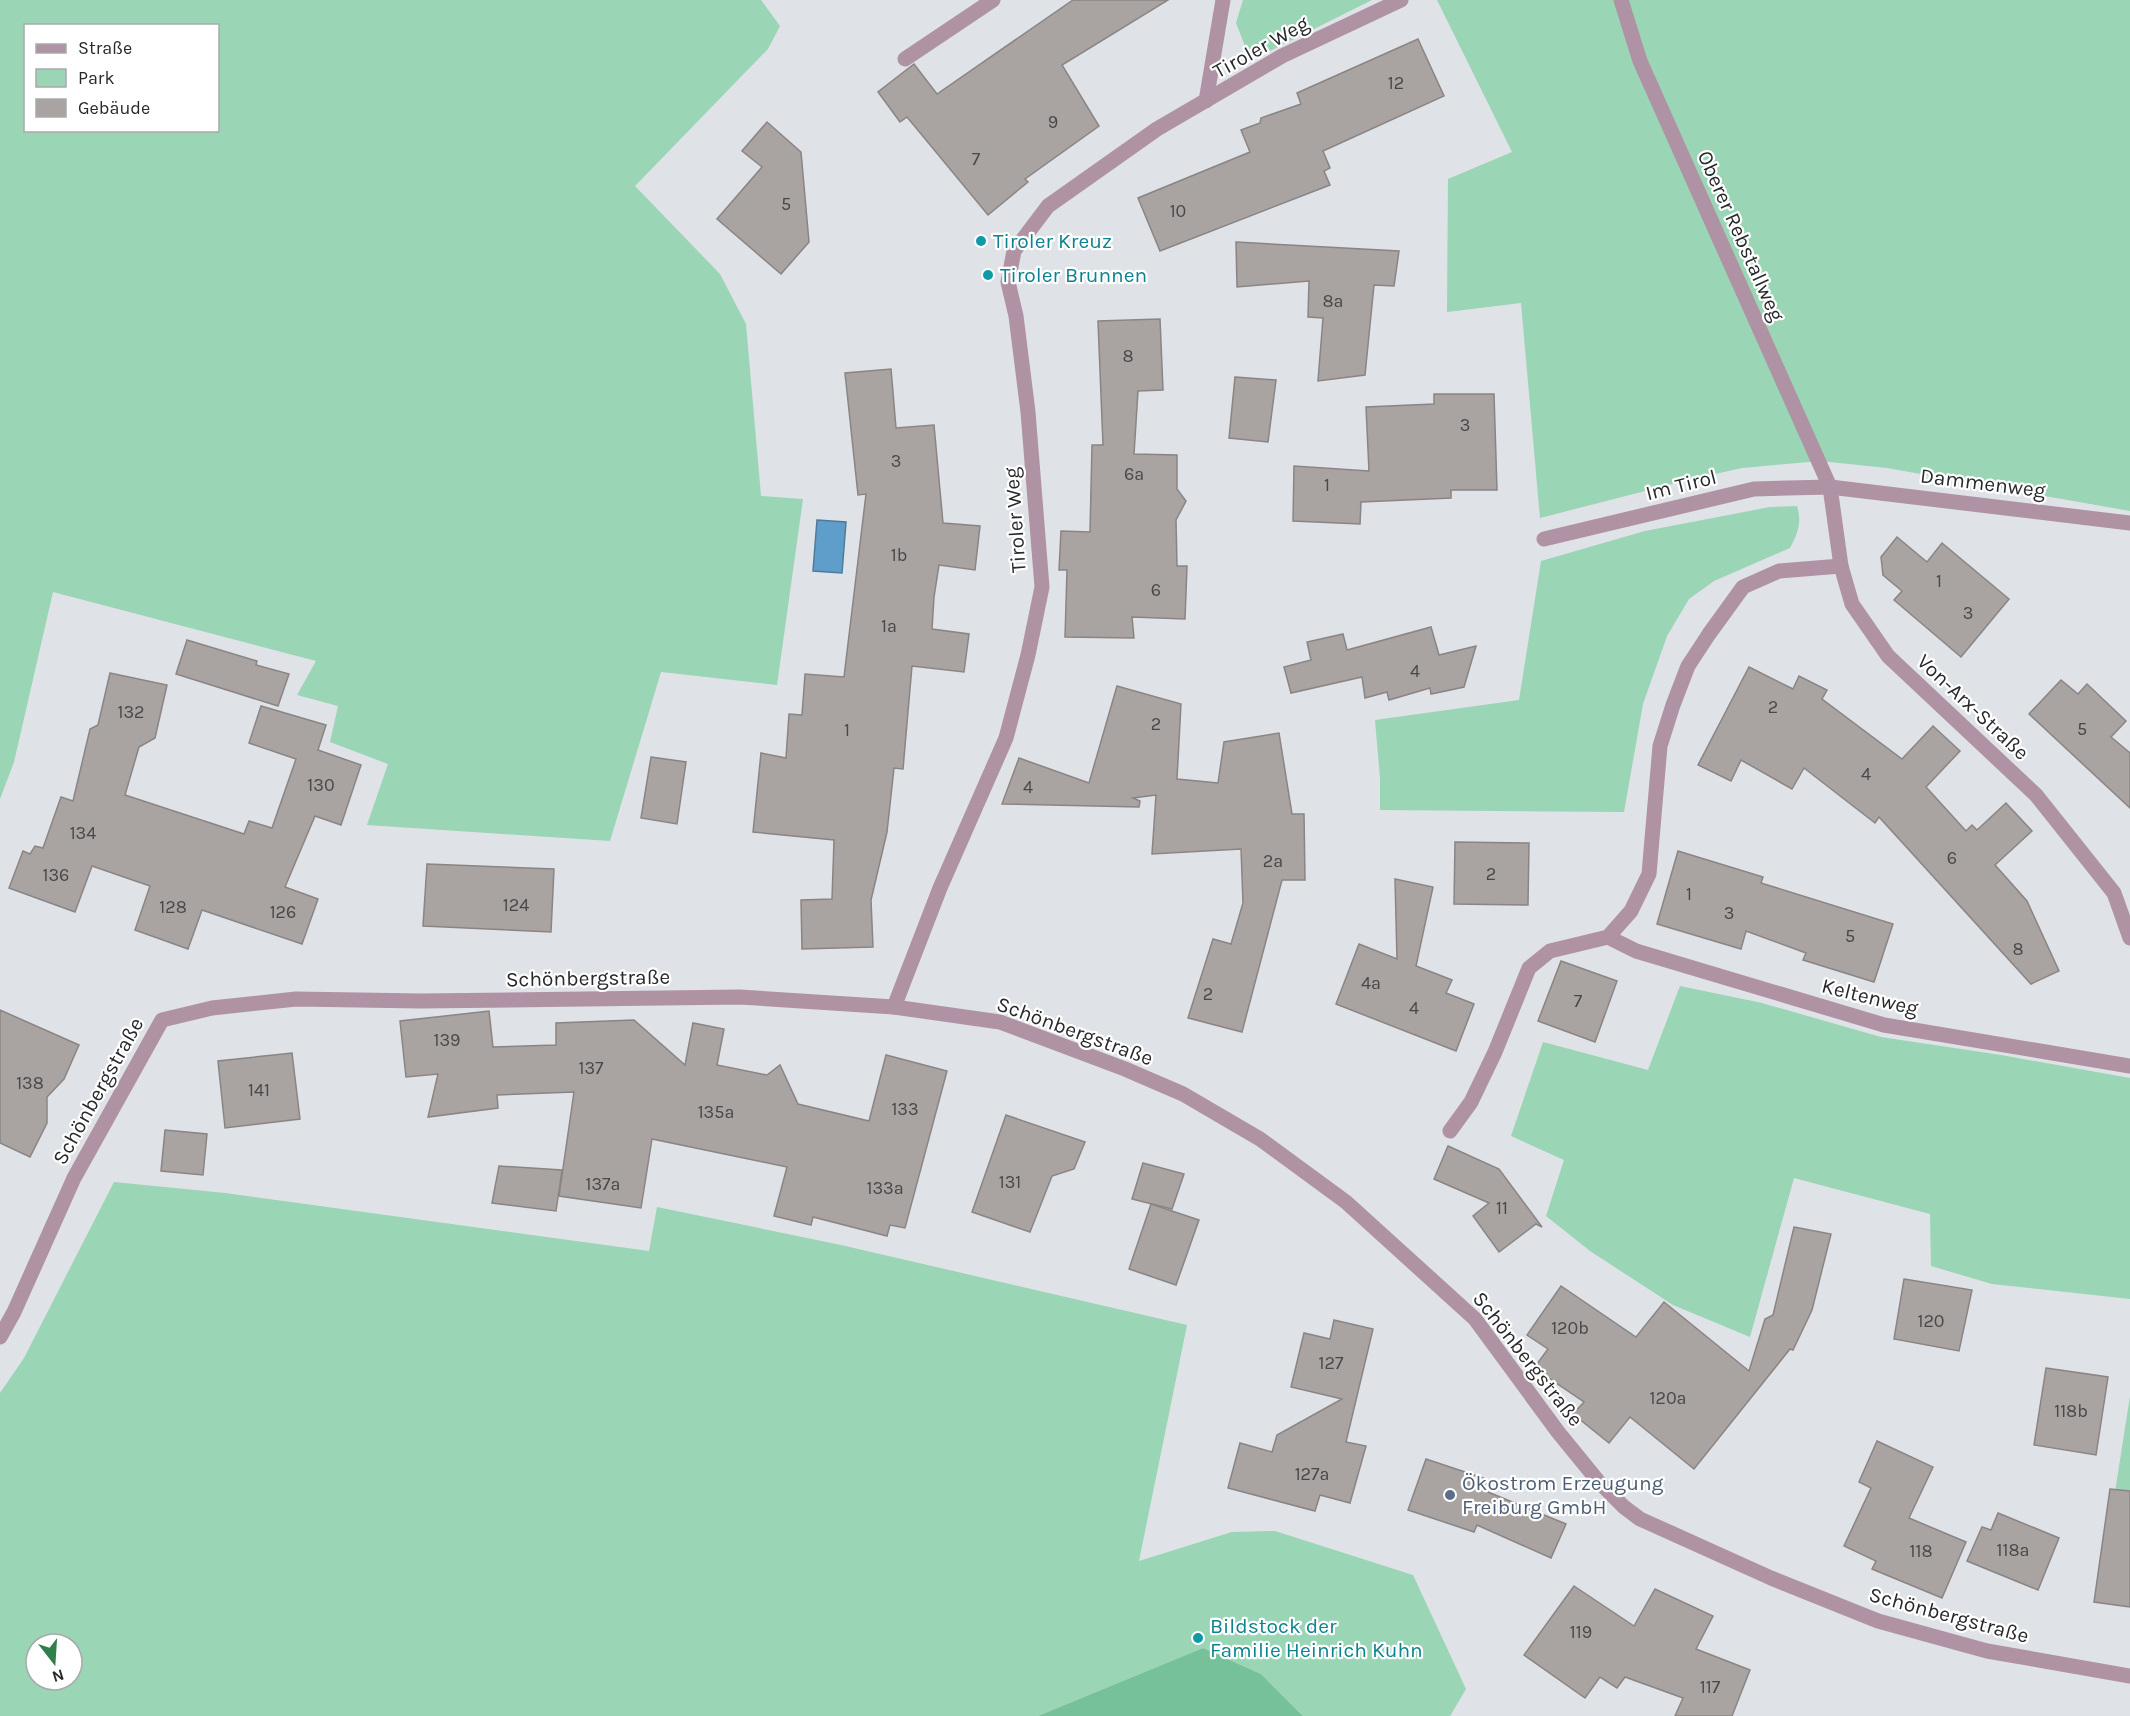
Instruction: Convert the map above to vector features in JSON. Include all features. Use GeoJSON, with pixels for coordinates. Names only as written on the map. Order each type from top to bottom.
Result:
{"type":"FeatureCollection","features":[{"type":"Feature","properties":{"kind":"street"},"geometry":{"type":"LineString","coordinates":[[905,59],[993,0]]}},
{"type":"Feature","properties":{"kind":"street","name":"Tiroler Weg"},"geometry":{"type":"LineString","coordinates":[[1206,101],[1223,0]]}},
{"type":"Feature","properties":{"kind":"street","name":"Tiroler Weg"},"geometry":{"type":"LineString","coordinates":[[894,1007],[940,888],[1006,738],[1028,655],[1042,587],[1028,412],[1016,316],[1008,282],[1014,251],[1048,207],[1157,129],[1282,57],[1401,0]]}},
{"type":"Feature","properties":{"kind":"street","name":"Oberer Rebstallweg"},"geometry":{"type":"LineString","coordinates":[[1621,0],[1640,61],[1830,487]]}},
{"type":"Feature","properties":{"kind":"street","name":"Dammenweg"},"geometry":{"type":"LineString","coordinates":[[1830,487],[2130,524]]}},
{"type":"Feature","properties":{"kind":"street","name":"Im Tirol"},"geometry":{"type":"LineString","coordinates":[[1544,539],[1754,489],[1830,487]]}},
{"type":"Feature","properties":{"kind":"street","name":"Von-Arx-Straße"},"geometry":{"type":"LineString","coordinates":[[1830,487],[1841,566],[1852,604],[1888,656],[2036,795],[2114,893],[2130,938]]}},
{"type":"Feature","properties":{"kind":"street"},"geometry":{"type":"LineString","coordinates":[[1450,1131],[1471,1102],[1495,1052],[1529,968],[1550,951],[1608,937],[1631,911],[1649,874],[1660,746],[1688,666],[1743,587],[1779,571],[1841,566]]}},
{"type":"Feature","properties":{"kind":"street","name":"Keltenweg"},"geometry":{"type":"LineString","coordinates":[[1608,937],[1636,951],[1884,1025],[2130,1066]]}},
{"type":"Feature","properties":{"kind":"street","name":"Schönbergstraße"},"geometry":{"type":"LineString","coordinates":[[0,1337],[14,1312],[74,1178],[162,1020],[212,1008],[296,999],[420,1002],[740,997],[894,1007],[1000,1022],[1125,1069],[1183,1094],[1260,1139],[1346,1202],[1475,1319],[1558,1432],[1598,1480],[1624,1507],[1640,1519],[1771,1578],[1878,1621],[1987,1651],[2130,1676]]}},
{"type":"Feature","properties":{"kind":"green space"},"geometry":{"type":"Polygon","coordinates":[[[0,0],[761,0],[780,26],[768,49],[635,186],[720,274],[746,324],[761,496],[803,499],[777,685],[661,672],[610,841],[367,825],[388,764],[330,742],[338,706],[297,695],[316,661],[53,592],[14,762],[0,799],[0,0]]]}},
{"type":"Feature","properties":{"kind":"green space"},"geometry":{"type":"Polygon","coordinates":[[[1243,0],[1372,0],[1272,50],[1257,55],[1247,51],[1236,23],[1243,0]]]}},
{"type":"Feature","properties":{"kind":"green space"},"geometry":{"type":"Polygon","coordinates":[[[1437,0],[2130,0],[2130,511],[1887,468],[1820,461],[1742,468],[1540,518],[1521,303],[1447,312],[1448,179],[1512,152],[1437,0]]]}},
{"type":"Feature","properties":{"kind":"green space"},"geometry":{"type":"Polygon","coordinates":[[[1797,506],[1798,527],[1790,548],[1714,581],[1689,599],[1667,636],[1643,704],[1624,812],[1380,810],[1375,720],[1519,700],[1541,561],[1645,531],[1770,507],[1797,506]]]}},
{"type":"Feature","properties":{"kind":"green space"},"geometry":{"type":"Polygon","coordinates":[[[1680,986],[1762,1003],[1881,1037],[2130,1078],[2130,1299],[1992,1284],[1931,1266],[1930,1214],[1794,1178],[1750,1337],[1673,1305],[1590,1251],[1546,1216],[1564,1160],[1511,1136],[1543,1042],[1648,1070],[1680,986]]]}},
{"type":"Feature","properties":{"kind":"green space"},"geometry":{"type":"Polygon","coordinates":[[[114,1182],[225,1193],[649,1251],[657,1207],[841,1245],[1187,1325],[1139,1561],[1232,1532],[1275,1531],[1413,1575],[1466,1689],[1450,1716],[1303,1716],[1261,1674],[1203,1648],[1038,1716],[0,1716],[0,1393],[24,1358],[114,1182]]]}},
{"type":"Feature","properties":{"kind":"green space"},"geometry":{"type":"Polygon","coordinates":[[[2130,1396],[2130,1492],[2115,1492],[2130,1396]]]}},
{"type":"Feature","properties":{"kind":"green space"},"geometry":{"type":"Polygon","coordinates":[[[1203,1648],[1261,1674],[1303,1716],[1038,1716],[1203,1648]]]}},
{"type":"Feature","properties":{"kind":"water"},"geometry":{"type":"Polygon","coordinates":[[[817,520],[846,522],[842,573],[813,571],[817,520]]]}},
{"type":"Feature","properties":{"kind":"building"},"geometry":{"type":"Polygon","coordinates":[[[1073,0],[1168,0],[1062,65],[1099,126],[1025,179],[1028,182],[988,215],[907,117],[900,122],[878,92],[914,64],[937,94],[1073,0]]]}},
{"type":"Feature","properties":{"kind":"building"},"geometry":{"type":"Polygon","coordinates":[[[1418,39],[1444,96],[1323,151],[1330,168],[1324,171],[1330,185],[1160,251],[1138,198],[1250,152],[1241,130],[1260,123],[1261,118],[1301,104],[1297,93],[1418,39]]]}},
{"type":"Feature","properties":{"kind":"building"},"geometry":{"type":"Polygon","coordinates":[[[767,122],[801,152],[809,242],[781,274],[717,219],[762,167],[742,151],[767,122]]]}},
{"type":"Feature","properties":{"kind":"building"},"geometry":{"type":"Polygon","coordinates":[[[1236,242],[1399,251],[1394,286],[1374,285],[1365,375],[1318,381],[1323,318],[1308,317],[1309,281],[1237,287],[1236,242]]]}},
{"type":"Feature","properties":{"kind":"building"},"geometry":{"type":"Polygon","coordinates":[[[1160,319],[1163,390],[1138,391],[1134,454],[1177,455],[1177,489],[1186,501],[1176,520],[1177,566],[1187,566],[1185,619],[1132,617],[1134,638],[1065,637],[1067,570],[1059,570],[1061,531],[1090,532],[1092,445],[1103,445],[1098,321],[1160,319]]]}},
{"type":"Feature","properties":{"kind":"building"},"geometry":{"type":"Polygon","coordinates":[[[891,369],[896,428],[934,425],[943,523],[980,526],[975,570],[939,565],[934,597],[932,629],[969,634],[964,672],[912,666],[903,769],[894,768],[887,832],[871,900],[873,947],[802,949],[801,900],[832,899],[834,840],[753,832],[761,753],[786,758],[789,714],[802,715],[805,674],[844,677],[866,494],[858,495],[845,373],[891,369]]]}},
{"type":"Feature","properties":{"kind":"building"},"geometry":{"type":"Polygon","coordinates":[[[1235,377],[1276,380],[1268,442],[1229,438],[1235,377]]]}},
{"type":"Feature","properties":{"kind":"building"},"geometry":{"type":"Polygon","coordinates":[[[1434,394],[1494,394],[1497,490],[1451,490],[1451,498],[1361,502],[1360,524],[1293,521],[1294,466],[1369,471],[1366,407],[1434,404],[1434,394]]]}},
{"type":"Feature","properties":{"kind":"building"},"geometry":{"type":"Polygon","coordinates":[[[1897,537],[1927,562],[1942,543],[2009,599],[1961,657],[1894,600],[1902,591],[1883,575],[1881,557],[1897,537]]]}},
{"type":"Feature","properties":{"kind":"building"},"geometry":{"type":"Polygon","coordinates":[[[1431,627],[1439,655],[1476,646],[1464,687],[1431,694],[1430,688],[1389,700],[1387,692],[1365,698],[1362,677],[1291,693],[1284,667],[1311,660],[1307,642],[1343,634],[1347,650],[1431,627]]]}},
{"type":"Feature","properties":{"kind":"building"},"geometry":{"type":"Polygon","coordinates":[[[187,640],[257,661],[256,665],[289,674],[278,706],[176,674],[187,640]]]}},
{"type":"Feature","properties":{"kind":"building"},"geometry":{"type":"Polygon","coordinates":[[[1749,667],[1793,689],[1799,676],[1827,690],[1822,699],[1902,759],[1933,726],[1960,751],[1926,787],[1966,831],[1972,825],[1977,830],[2006,803],[2032,831],[1995,865],[2027,901],[2059,971],[2031,984],[1879,817],[1875,823],[1804,768],[1792,789],[1741,760],[1731,781],[1698,765],[1749,667]]]}},
{"type":"Feature","properties":{"kind":"building"},"geometry":{"type":"Polygon","coordinates":[[[110,673],[167,685],[155,738],[139,747],[125,795],[244,834],[249,821],[272,828],[296,759],[249,743],[261,706],[326,725],[318,750],[361,765],[341,825],[315,816],[285,887],[318,899],[302,944],[202,910],[188,949],[135,930],[150,886],[92,866],[75,912],[9,888],[23,851],[30,854],[35,846],[43,848],[61,797],[73,801],[90,729],[98,725],[110,673]]]}},
{"type":"Feature","properties":{"kind":"building"},"geometry":{"type":"Polygon","coordinates":[[[2061,680],[2078,694],[2087,684],[2126,721],[2111,737],[2130,753],[2130,808],[2029,714],[2061,680]]]}},
{"type":"Feature","properties":{"kind":"building"},"geometry":{"type":"Polygon","coordinates":[[[1117,686],[1181,704],[1177,779],[1218,783],[1224,742],[1279,733],[1292,814],[1304,814],[1305,880],[1282,880],[1242,1032],[1188,1018],[1213,939],[1231,944],[1243,903],[1241,849],[1152,854],[1156,795],[1133,798],[1140,801],[1139,807],[1002,804],[1019,758],[1089,783],[1117,686]]]}},
{"type":"Feature","properties":{"kind":"building"},"geometry":{"type":"Polygon","coordinates":[[[651,757],[686,762],[677,824],[641,818],[651,757]]]}},
{"type":"Feature","properties":{"kind":"building"},"geometry":{"type":"Polygon","coordinates":[[[1455,842],[1529,843],[1528,905],[1454,904],[1455,842]]]}},
{"type":"Feature","properties":{"kind":"building"},"geometry":{"type":"Polygon","coordinates":[[[1678,851],[1763,877],[1761,883],[1893,924],[1874,982],[1803,960],[1806,953],[1746,931],[1741,949],[1657,924],[1678,851]]]}},
{"type":"Feature","properties":{"kind":"building"},"geometry":{"type":"Polygon","coordinates":[[[427,864],[554,869],[551,932],[423,926],[427,864]]]}},
{"type":"Feature","properties":{"kind":"building"},"geometry":{"type":"Polygon","coordinates":[[[1395,879],[1433,887],[1416,966],[1452,980],[1446,993],[1474,1004],[1456,1051],[1336,1004],[1359,944],[1397,959],[1395,879]]]}},
{"type":"Feature","properties":{"kind":"building"},"geometry":{"type":"Polygon","coordinates":[[[1561,961],[1617,981],[1595,1042],[1538,1021],[1561,961]]]}},
{"type":"Feature","properties":{"kind":"building"},"geometry":{"type":"Polygon","coordinates":[[[0,1010],[79,1045],[64,1079],[47,1097],[47,1123],[30,1157],[0,1143],[0,1010]]]}},
{"type":"Feature","properties":{"kind":"building"},"geometry":{"type":"Polygon","coordinates":[[[489,1011],[493,1047],[556,1045],[556,1023],[634,1020],[685,1065],[693,1023],[724,1029],[717,1065],[767,1075],[780,1065],[798,1104],[869,1121],[886,1055],[947,1071],[905,1228],[890,1225],[887,1236],[813,1217],[811,1225],[774,1216],[787,1167],[652,1139],[641,1208],[559,1196],[574,1092],[497,1095],[498,1108],[428,1117],[438,1074],[406,1077],[400,1021],[489,1011]]]}},
{"type":"Feature","properties":{"kind":"building"},"geometry":{"type":"Polygon","coordinates":[[[292,1053],[300,1119],[225,1128],[218,1061],[292,1053]]]}},
{"type":"Feature","properties":{"kind":"building"},"geometry":{"type":"Polygon","coordinates":[[[1006,1115],[1085,1142],[1074,1169],[1052,1176],[1030,1232],[972,1212],[1006,1115]]]}},
{"type":"Feature","properties":{"kind":"building"},"geometry":{"type":"Polygon","coordinates":[[[165,1130],[207,1134],[203,1175],[161,1171],[165,1130]]]}},
{"type":"Feature","properties":{"kind":"building"},"geometry":{"type":"Polygon","coordinates":[[[1448,1146],[1499,1169],[1542,1227],[1536,1224],[1499,1252],[1473,1216],[1489,1203],[1434,1179],[1448,1146]]]}},
{"type":"Feature","properties":{"kind":"building"},"geometry":{"type":"Polygon","coordinates":[[[1143,1163],[1184,1174],[1172,1209],[1132,1199],[1143,1163]]]}},
{"type":"Feature","properties":{"kind":"building"},"geometry":{"type":"Polygon","coordinates":[[[499,1166],[562,1170],[556,1211],[492,1203],[499,1166]]]}},
{"type":"Feature","properties":{"kind":"building"},"geometry":{"type":"Polygon","coordinates":[[[1151,1204],[1199,1220],[1176,1285],[1129,1269],[1151,1204]]]}},
{"type":"Feature","properties":{"kind":"building"},"geometry":{"type":"Polygon","coordinates":[[[1794,1227],[1831,1234],[1812,1310],[1793,1350],[1790,1349],[1694,1469],[1630,1417],[1609,1443],[1573,1414],[1584,1402],[1534,1368],[1548,1349],[1527,1335],[1561,1286],[1636,1337],[1664,1302],[1749,1371],[1765,1319],[1773,1315],[1794,1227]]]}},
{"type":"Feature","properties":{"kind":"building"},"geometry":{"type":"Polygon","coordinates":[[[1904,1279],[1972,1290],[1959,1351],[1894,1339],[1904,1279]]]}},
{"type":"Feature","properties":{"kind":"building"},"geometry":{"type":"Polygon","coordinates":[[[1334,1320],[1373,1329],[1346,1442],[1366,1446],[1350,1503],[1320,1495],[1315,1511],[1228,1488],[1240,1443],[1272,1452],[1277,1435],[1342,1399],[1291,1387],[1304,1333],[1330,1339],[1334,1320]]]}},
{"type":"Feature","properties":{"kind":"building"},"geometry":{"type":"Polygon","coordinates":[[[2046,1368],[2108,1377],[2096,1455],[2034,1445],[2046,1368]]]}},
{"type":"Feature","properties":{"kind":"building"},"geometry":{"type":"Polygon","coordinates":[[[1877,1441],[1933,1467],[1909,1518],[1966,1542],[1942,1598],[1872,1569],[1876,1561],[1844,1546],[1871,1488],[1859,1482],[1877,1441]]]}},
{"type":"Feature","properties":{"kind":"building"},"geometry":{"type":"Polygon","coordinates":[[[1426,1459],[1492,1481],[1488,1492],[1566,1524],[1551,1558],[1477,1525],[1474,1532],[1408,1510],[1426,1459]]]}},
{"type":"Feature","properties":{"kind":"building"},"geometry":{"type":"Polygon","coordinates":[[[2110,1489],[2130,1491],[2130,1607],[2094,1602],[2110,1489]]]}},
{"type":"Feature","properties":{"kind":"building"},"geometry":{"type":"Polygon","coordinates":[[[1998,1513],[2059,1538],[2038,1590],[1967,1561],[1982,1527],[1991,1530],[1998,1513]]]}},
{"type":"Feature","properties":{"kind":"building"},"geometry":{"type":"Polygon","coordinates":[[[1574,1586],[1634,1626],[1655,1589],[1713,1616],[1696,1649],[1750,1670],[1732,1716],[1675,1716],[1683,1698],[1625,1677],[1617,1688],[1600,1677],[1585,1698],[1524,1655],[1574,1586]]]}},
{"type":"Feature","properties":{"kind":"place","name":"Tiroler Kreuz"},"geometry":{"type":"Point","coordinates":[981,241]}},
{"type":"Feature","properties":{"kind":"place","name":"Tiroler Brunnen"},"geometry":{"type":"Point","coordinates":[988,275]}},
{"type":"Feature","properties":{"kind":"place","name":"Ökostrom Erzeugung Freiburg GmbH"},"geometry":{"type":"Point","coordinates":[1450,1495]}},
{"type":"Feature","properties":{"kind":"place","name":"Bildstock der Familie Heinrich Kuhn"},"geometry":{"type":"Point","coordinates":[1198,1638]}}]}
